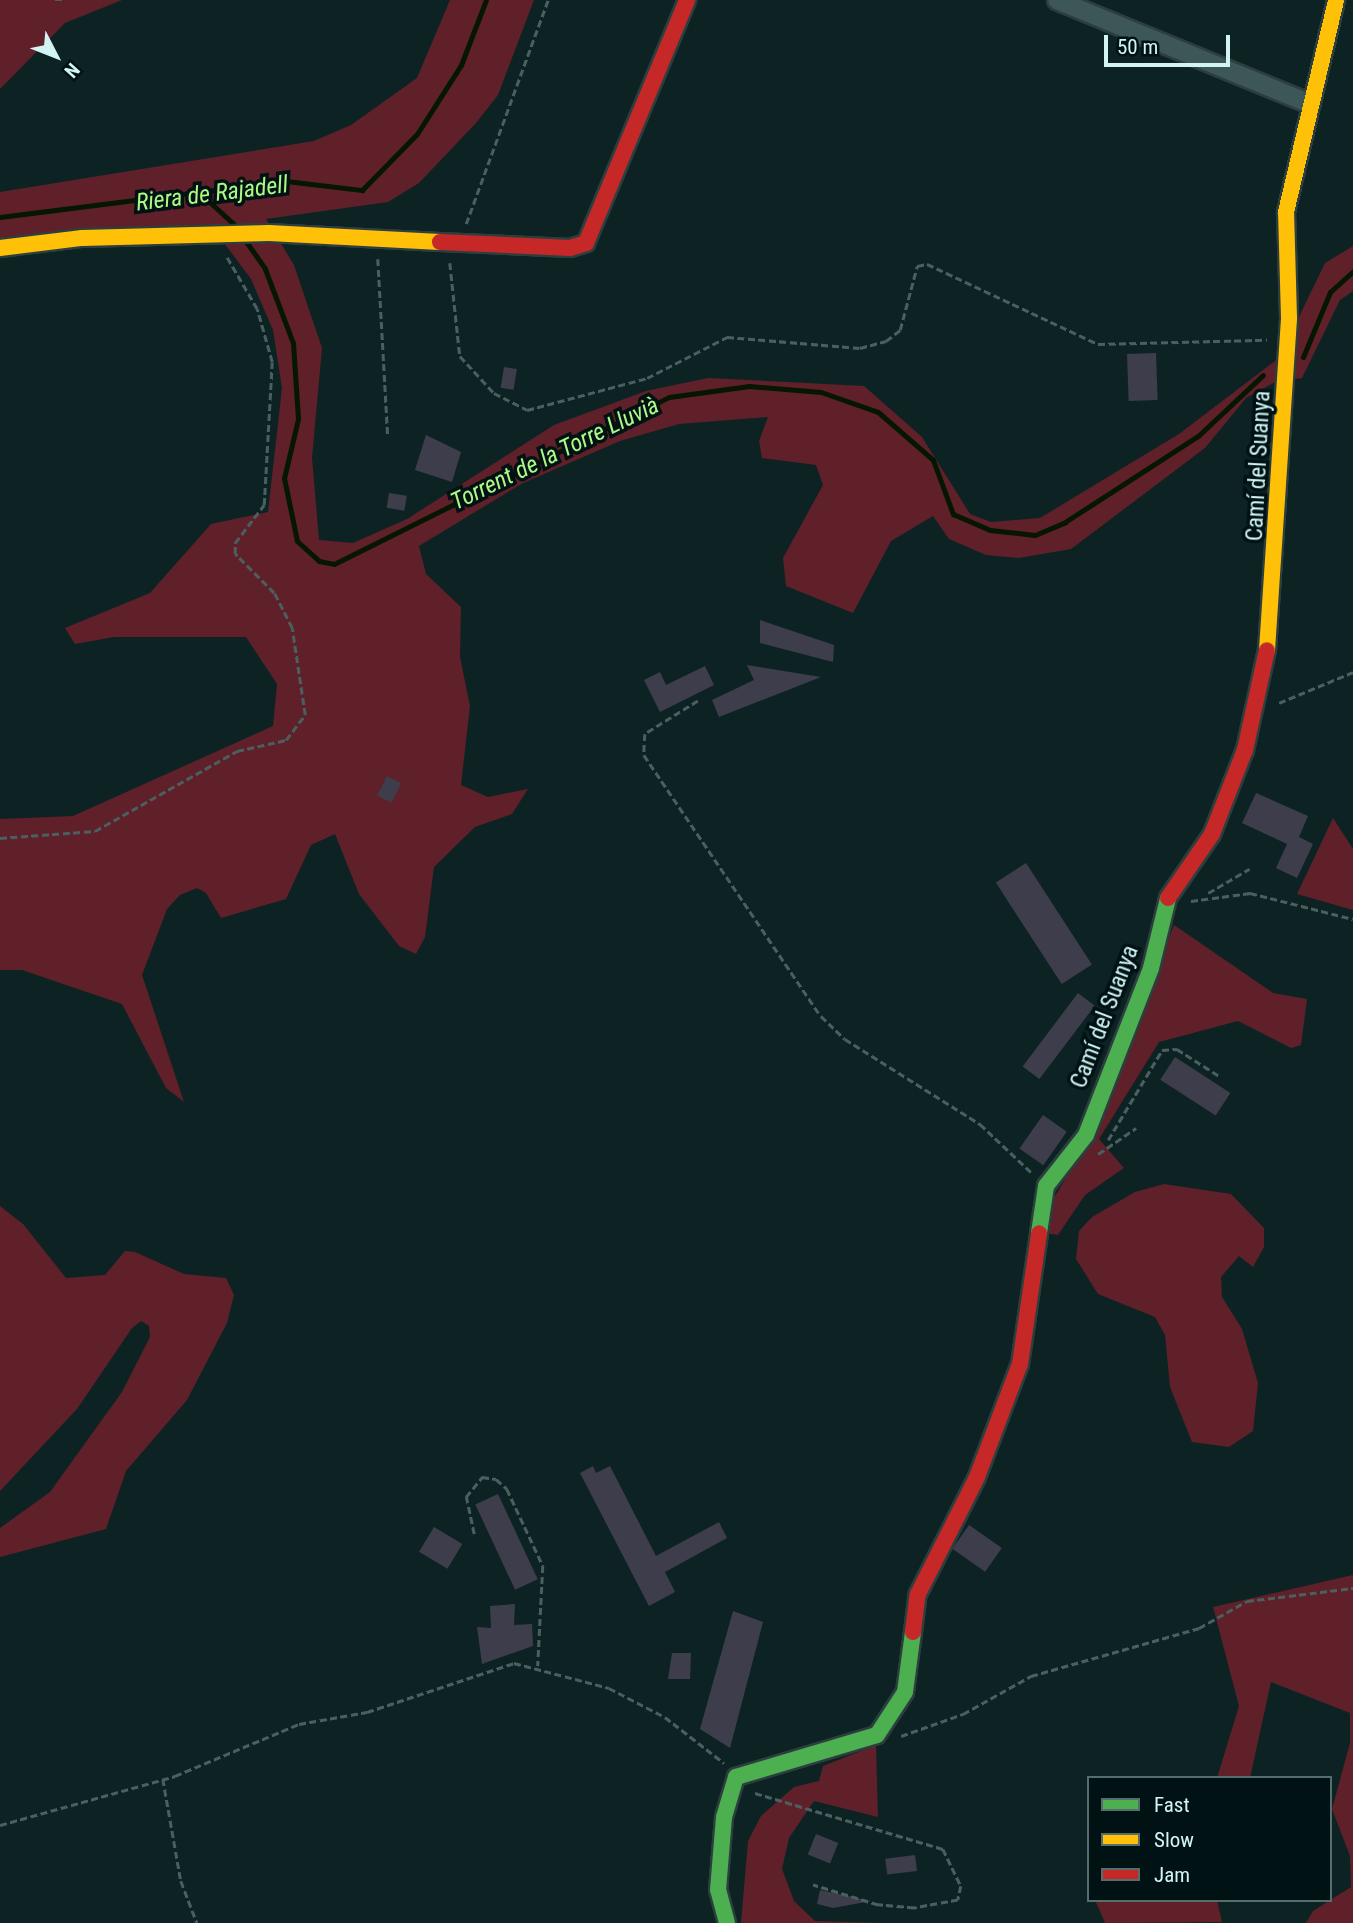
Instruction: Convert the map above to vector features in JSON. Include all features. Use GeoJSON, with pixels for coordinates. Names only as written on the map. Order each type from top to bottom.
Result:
{"type":"FeatureCollection","features":[{"type":"Feature","properties":{"kind":"street"},"geometry":{"type":"LineString","coordinates":[[0,248],[82,238],[269,233],[570,248],[586,243],[687,0]]}},
{"type":"Feature","properties":{"kind":"street"},"geometry":{"type":"LineString","coordinates":[[1058,0],[1311,104]]}},
{"type":"Feature","properties":{"kind":"street","name":"Camí del Suanya"},"geometry":{"type":"LineString","coordinates":[[877,1735],[905,1692],[918,1594],[978,1477],[1016,1376],[1046,1186],[1086,1135],[1151,968],[1165,912],[1212,834],[1256,710],[1280,527],[1288,338],[1286,212],[1336,0]]}},
{"type":"Feature","properties":{"kind":"street"},"geometry":{"type":"LineString","coordinates":[[727,1923],[718,1890],[734,1781],[877,1735]]}},
{"type":"Feature","properties":{"kind":"path"},"geometry":{"type":"LineString","coordinates":[[55,0],[63,0]]}},
{"type":"Feature","properties":{"kind":"path"},"geometry":{"type":"LineString","coordinates":[[548,0],[454,242],[460,356],[494,393],[527,410],[647,378],[727,337],[860,348],[886,341],[900,330],[917,266],[927,264],[1098,344],[1175,347],[1288,338]]}},
{"type":"Feature","properties":{"kind":"path"},"geometry":{"type":"LineString","coordinates":[[0,838],[95,831],[237,751],[286,740],[305,715],[292,628],[274,593],[235,554],[235,543],[264,505],[272,362],[243,278],[216,234]]}},
{"type":"Feature","properties":{"kind":"path"},"geometry":{"type":"LineString","coordinates":[[376,238],[388,436]]}},
{"type":"Feature","properties":{"kind":"path"},"geometry":{"type":"LineString","coordinates":[[1256,710],[1353,672]]}},
{"type":"Feature","properties":{"kind":"path"},"geometry":{"type":"LineString","coordinates":[[698,701],[645,734],[644,755],[821,1016],[845,1039],[980,1124],[1046,1186]]}},
{"type":"Feature","properties":{"kind":"path"},"geometry":{"type":"LineString","coordinates":[[1165,912],[1205,895],[1250,869]]}},
{"type":"Feature","properties":{"kind":"path"},"geometry":{"type":"LineString","coordinates":[[1205,895],[1250,893],[1353,919]]}},
{"type":"Feature","properties":{"kind":"path"},"geometry":{"type":"LineString","coordinates":[[1136,1128],[1092,1157],[1126,1116],[1162,1050],[1177,1049],[1221,1077]]}},
{"type":"Feature","properties":{"kind":"path"},"geometry":{"type":"LineString","coordinates":[[474,1534],[466,1497],[482,1477],[496,1479],[543,1566],[538,1666]]}},
{"type":"Feature","properties":{"kind":"path"},"geometry":{"type":"LineString","coordinates":[[877,1735],[903,1736],[963,1714],[1031,1676],[1199,1628],[1247,1601],[1353,1588]]}},
{"type":"Feature","properties":{"kind":"path"},"geometry":{"type":"LineString","coordinates":[[0,1825],[163,1779],[299,1724],[367,1712],[514,1663],[538,1666],[609,1688],[665,1717],[705,1744],[734,1781],[943,1849],[961,1886],[958,1900],[914,1908],[878,1905],[813,1885]]}},
{"type":"Feature","properties":{"kind":"path"},"geometry":{"type":"LineString","coordinates":[[163,1779],[181,1881],[198,1923]]}},
{"type":"Feature","properties":{"kind":"shaded area"},"geometry":{"type":"Polygon","coordinates":[[[0,0],[122,0],[65,23],[0,89],[0,0]]]}},
{"type":"Feature","properties":{"kind":"shaded area"},"geometry":{"type":"Polygon","coordinates":[[[450,0],[534,0],[498,95],[476,123],[419,183],[388,202],[266,219],[294,265],[322,348],[312,458],[319,540],[353,543],[407,519],[554,425],[646,391],[708,378],[864,386],[922,437],[970,514],[991,522],[1040,518],[1179,434],[1279,358],[1325,263],[1353,246],[1353,291],[1340,300],[1302,378],[1275,382],[1246,398],[1205,448],[1071,549],[1019,558],[986,555],[949,539],[933,516],[891,541],[853,613],[786,586],[783,558],[823,485],[816,465],[762,458],[759,441],[768,417],[679,424],[620,441],[521,484],[419,546],[426,574],[461,607],[460,657],[470,706],[461,785],[488,797],[528,789],[512,814],[475,827],[434,867],[425,937],[416,954],[399,946],[359,894],[335,834],[311,845],[286,899],[221,918],[206,893],[197,888],[180,895],[167,909],[142,975],[184,1102],[166,1088],[122,1004],[22,970],[0,970],[0,819],[73,816],[273,726],[277,684],[246,637],[114,637],[75,644],[65,628],[150,593],[211,524],[268,512],[282,388],[273,330],[251,279],[210,224],[0,242],[0,192],[314,141],[351,125],[417,78],[450,0]]]}},
{"type":"Feature","properties":{"kind":"shaded area"},"geometry":{"type":"Polygon","coordinates":[[[1333,818],[1353,849],[1353,910],[1297,894],[1333,818]]]}},
{"type":"Feature","properties":{"kind":"shaded area"},"geometry":{"type":"Polygon","coordinates":[[[1174,925],[1273,993],[1307,999],[1301,1045],[1291,1048],[1238,1021],[1159,1042],[1099,1139],[1124,1168],[1085,1195],[1058,1235],[1045,1233],[1054,1198],[1088,1141],[1174,925]]]}},
{"type":"Feature","properties":{"kind":"shaded area"},"geometry":{"type":"Polygon","coordinates":[[[1164,1184],[1231,1194],[1264,1228],[1264,1247],[1253,1267],[1239,1256],[1221,1277],[1222,1297],[1242,1329],[1258,1383],[1253,1431],[1229,1447],[1192,1442],[1170,1387],[1165,1335],[1155,1317],[1098,1294],[1076,1259],[1079,1231],[1092,1217],[1135,1192],[1164,1184]]]}},
{"type":"Feature","properties":{"kind":"shaded area"},"geometry":{"type":"Polygon","coordinates":[[[0,1206],[23,1224],[66,1278],[105,1275],[125,1251],[135,1252],[184,1274],[226,1278],[234,1295],[227,1323],[187,1400],[126,1471],[106,1529],[0,1557],[0,1528],[50,1492],[122,1392],[150,1337],[149,1326],[141,1321],[132,1328],[77,1409],[0,1491],[0,1206]]]}},
{"type":"Feature","properties":{"kind":"shaded area"},"geometry":{"type":"Polygon","coordinates":[[[1353,1575],[1353,1923],[1306,1923],[1313,1911],[1332,1902],[1332,1899],[1351,1887],[1350,1856],[1332,1809],[1350,1743],[1350,1713],[1271,1682],[1250,1776],[1218,1776],[1239,1706],[1213,1607],[1353,1575]]]}},
{"type":"Feature","properties":{"kind":"shaded area"},"geometry":{"type":"Polygon","coordinates":[[[876,1745],[878,1817],[814,1801],[789,1838],[782,1869],[794,1901],[815,1921],[881,1923],[741,1923],[748,1841],[761,1816],[794,1787],[819,1781],[823,1766],[876,1745]]]}},
{"type":"Feature","properties":{"kind":"shaded area"},"geometry":{"type":"Polygon","coordinates":[[[1096,1902],[1217,1902],[1222,1922],[1105,1923],[1096,1902]]]}},
{"type":"Feature","properties":{"kind":"building"},"geometry":{"type":"Polygon","coordinates":[[[1156,353],[1158,400],[1129,401],[1127,354],[1156,353]]]}},
{"type":"Feature","properties":{"kind":"building"},"geometry":{"type":"Polygon","coordinates":[[[504,367],[517,369],[514,390],[501,388],[504,367]]]}},
{"type":"Feature","properties":{"kind":"building"},"geometry":{"type":"Polygon","coordinates":[[[426,435],[461,452],[452,482],[415,470],[426,435]]]}},
{"type":"Feature","properties":{"kind":"building"},"geometry":{"type":"Polygon","coordinates":[[[389,493],[407,496],[404,511],[387,508],[389,493]]]}},
{"type":"Feature","properties":{"kind":"building"},"geometry":{"type":"Polygon","coordinates":[[[760,620],[834,645],[833,662],[760,643],[760,620]]]}},
{"type":"Feature","properties":{"kind":"building"},"geometry":{"type":"Polygon","coordinates":[[[747,665],[821,677],[719,717],[712,700],[754,680],[747,665]]]}},
{"type":"Feature","properties":{"kind":"building"},"geometry":{"type":"Polygon","coordinates":[[[705,666],[714,685],[660,712],[644,680],[660,672],[666,685],[705,666]]]}},
{"type":"Feature","properties":{"kind":"building"},"geometry":{"type":"Polygon","coordinates":[[[387,776],[401,783],[391,803],[377,796],[387,776]]]}},
{"type":"Feature","properties":{"kind":"building"},"geometry":{"type":"Polygon","coordinates":[[[1256,793],[1308,816],[1299,837],[1313,844],[1297,878],[1276,868],[1287,844],[1242,823],[1256,793]]]}},
{"type":"Feature","properties":{"kind":"building"},"geometry":{"type":"Polygon","coordinates":[[[1026,863],[1092,964],[1062,984],[996,883],[1026,863]]]}},
{"type":"Feature","properties":{"kind":"building"},"geometry":{"type":"Polygon","coordinates":[[[1078,993],[1095,1006],[1039,1079],[1023,1066],[1078,993]]]}},
{"type":"Feature","properties":{"kind":"building"},"geometry":{"type":"Polygon","coordinates":[[[1175,1057],[1230,1093],[1216,1116],[1160,1080],[1175,1057]]]}},
{"type":"Feature","properties":{"kind":"building"},"geometry":{"type":"Polygon","coordinates":[[[1043,1115],[1067,1132],[1043,1165],[1019,1149],[1043,1115]]]}},
{"type":"Feature","properties":{"kind":"building"},"geometry":{"type":"Polygon","coordinates":[[[593,1466],[596,1473],[610,1466],[656,1556],[719,1522],[727,1538],[665,1572],[675,1592],[649,1606],[580,1473],[593,1466]]]}},
{"type":"Feature","properties":{"kind":"building"},"geometry":{"type":"Polygon","coordinates":[[[498,1494],[538,1579],[515,1590],[475,1505],[498,1494]]]}},
{"type":"Feature","properties":{"kind":"building"},"geometry":{"type":"Polygon","coordinates":[[[969,1525],[1002,1548],[985,1572],[952,1549],[969,1525]]]}},
{"type":"Feature","properties":{"kind":"building"},"geometry":{"type":"Polygon","coordinates":[[[434,1527],[462,1544],[447,1569],[419,1552],[434,1527]]]}},
{"type":"Feature","properties":{"kind":"building"},"geometry":{"type":"Polygon","coordinates":[[[515,1604],[514,1625],[532,1624],[533,1646],[482,1664],[477,1627],[491,1628],[490,1606],[515,1604]]]}},
{"type":"Feature","properties":{"kind":"building"},"geometry":{"type":"Polygon","coordinates":[[[733,1611],[763,1622],[730,1748],[700,1729],[733,1611]]]}},
{"type":"Feature","properties":{"kind":"building"},"geometry":{"type":"Polygon","coordinates":[[[672,1653],[691,1653],[690,1679],[668,1679],[672,1653]]]}},
{"type":"Feature","properties":{"kind":"building"},"geometry":{"type":"Polygon","coordinates":[[[816,1834],[838,1843],[830,1863],[808,1854],[816,1834]]]}},
{"type":"Feature","properties":{"kind":"building"},"geometry":{"type":"Polygon","coordinates":[[[915,1855],[917,1871],[887,1875],[885,1859],[915,1855]]]}},
{"type":"Feature","properties":{"kind":"building"},"geometry":{"type":"Polygon","coordinates":[[[820,1890],[871,1901],[833,1908],[817,1904],[820,1890]]]}},
{"type":"Feature","properties":{"kind":"waterway","name":"Riera de Rajadell"},"geometry":{"type":"LineString","coordinates":[[0,217],[286,181],[362,190],[417,134],[461,65],[486,0]]}},
{"type":"Feature","properties":{"kind":"waterway"},"geometry":{"type":"LineString","coordinates":[[203,196],[236,226]]}},
{"type":"Feature","properties":{"kind":"waterway","name":"Torrent de la Torre Lluvià"},"geometry":{"type":"LineString","coordinates":[[245,240],[265,269],[293,343],[298,419],[284,478],[297,541],[319,561],[334,564],[669,397],[749,386],[821,392],[878,412],[933,460],[953,514],[990,530],[1035,535],[1065,522],[1198,436],[1263,375]]}},
{"type":"Feature","properties":{"kind":"waterway","name":"Torrent de la Torre Lluvià"},"geometry":{"type":"LineString","coordinates":[[1303,357],[1330,292],[1353,271]]}},
{"type":"Feature","properties":{"kind":"traffic: fast"},"geometry":{"type":"LineString","coordinates":[[1039,1233],[1046,1186],[1086,1135],[1151,968],[1168,898]]}},
{"type":"Feature","properties":{"kind":"traffic: fast"},"geometry":{"type":"LineString","coordinates":[[727,1923],[718,1890],[724,1817],[736,1777],[877,1735],[905,1692],[913,1632]]}},
{"type":"Feature","properties":{"kind":"traffic: slow"},"geometry":{"type":"LineString","coordinates":[[1267,650],[1289,318],[1286,212],[1336,0]]}},
{"type":"Feature","properties":{"kind":"traffic: slow"},"geometry":{"type":"LineString","coordinates":[[0,248],[82,238],[269,233],[440,242]]}},
{"type":"Feature","properties":{"kind":"traffic: jam"},"geometry":{"type":"LineString","coordinates":[[440,242],[570,248],[586,243],[687,0]]}},
{"type":"Feature","properties":{"kind":"traffic: jam"},"geometry":{"type":"LineString","coordinates":[[1168,898],[1212,834],[1245,750],[1267,650]]}},
{"type":"Feature","properties":{"kind":"traffic: jam"},"geometry":{"type":"LineString","coordinates":[[913,1632],[918,1594],[977,1477],[1020,1364],[1039,1233]]}}]}
